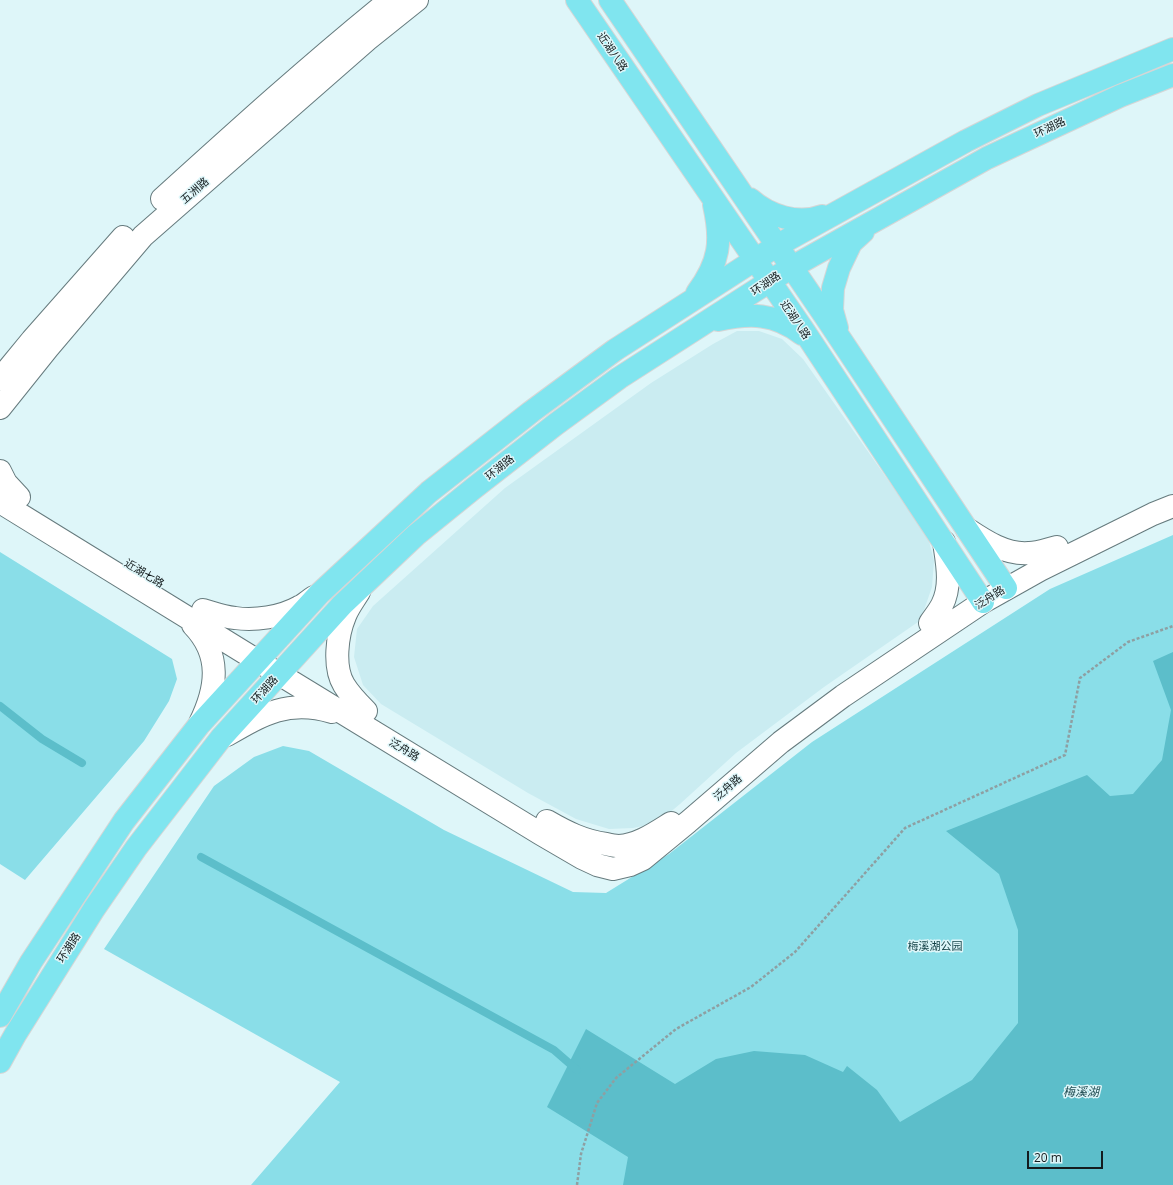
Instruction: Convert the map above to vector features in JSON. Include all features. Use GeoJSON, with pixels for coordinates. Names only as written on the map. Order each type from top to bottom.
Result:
{"type":"FeatureCollection","features":[{"type":"Feature","properties":{"kind":"main road","name":"近湖八路"},"geometry":{"type":"LineString","coordinates":[[577,0],[809,340],[979,597]]}},
{"type":"Feature","properties":{"kind":"main road"},"geometry":{"type":"LineString","coordinates":[[610,0],[842,340],[968,529],[1002,583]]}},
{"type":"Feature","properties":{"kind":"main road"},"geometry":{"type":"LineString","coordinates":[[0,1016],[32,962],[116,832],[199,725],[319,594],[429,492],[531,412],[615,350],[754,259],[966,141],[1031,109],[1173,48]]}},
{"type":"Feature","properties":{"kind":"main road","name":"环湖路"},"geometry":{"type":"LineString","coordinates":[[0,1062],[15,1035],[94,909],[136,848],[221,738],[342,605],[416,535],[556,424],[619,378],[707,323],[792,267],[987,158],[1120,96],[1173,75]]}},
{"type":"Feature","properties":{"kind":"main road"},"geometry":{"type":"LineString","coordinates":[[740,190],[758,206],[777,216],[797,219],[819,217],[850,206]]}},
{"type":"Feature","properties":{"kind":"main road"},"geometry":{"type":"LineString","coordinates":[[693,299],[706,282],[713,267],[718,249],[718,226],[713,200]]}},
{"type":"Feature","properties":{"kind":"main road"},"geometry":{"type":"LineString","coordinates":[[842,340],[832,310],[833,288],[839,268],[851,243],[871,223]]}},
{"type":"Feature","properties":{"kind":"main road"},"geometry":{"type":"LineString","coordinates":[[707,323],[736,316],[760,315],[779,321],[795,329],[809,340]]}},
{"type":"Feature","properties":{"kind":"street","name":"五洲路"},"geometry":{"type":"LineString","coordinates":[[4,393],[32,340],[129,230],[250,120],[350,32],[390,0]]}},
{"type":"Feature","properties":{"kind":"street","name":"五洲路"},"geometry":{"type":"LineString","coordinates":[[4,393],[48,348],[143,236],[367,40],[417,0]]}},
{"type":"Feature","properties":{"kind":"street"},"geometry":{"type":"LineString","coordinates":[[0,421],[4,393]]}},
{"type":"Feature","properties":{"kind":"street"},"geometry":{"type":"LineString","coordinates":[[0,471],[6,483],[9,500]]}},
{"type":"Feature","properties":{"kind":"street","name":"近湖七路"},"geometry":{"type":"LineString","coordinates":[[0,486],[9,500],[181,613],[263,655],[284,668]]}},
{"type":"Feature","properties":{"kind":"street","name":"泛舟路"},"geometry":{"type":"LineString","coordinates":[[360,715],[476,779],[565,832],[588,841],[618,846],[635,843],[671,823],[755,749],[811,705],[930,624],[979,597],[1057,547],[1108,522],[1173,494]]}},
{"type":"Feature","properties":{"kind":"street","name":"近湖七路"},"geometry":{"type":"LineString","coordinates":[[9,500],[203,610],[263,655]]}},
{"type":"Feature","properties":{"kind":"street","name":"泛舟路"},"geometry":{"type":"LineString","coordinates":[[1002,583],[1040,570],[1153,514],[1173,506]]}},
{"type":"Feature","properties":{"kind":"street"},"geometry":{"type":"LineString","coordinates":[[968,529],[990,544],[1009,551],[1028,554],[1057,547]]}},
{"type":"Feature","properties":{"kind":"street"},"geometry":{"type":"LineString","coordinates":[[930,624],[942,605],[948,588],[948,567],[944,542]]}},
{"type":"Feature","properties":{"kind":"street"},"geometry":{"type":"LineString","coordinates":[[221,738],[272,711],[292,706],[360,715],[353,698],[343,684],[337,667],[338,642],[345,616],[361,587]]}},
{"type":"Feature","properties":{"kind":"street"},"geometry":{"type":"LineString","coordinates":[[203,610],[236,618],[264,617],[277,615],[299,608],[319,594]]}},
{"type":"Feature","properties":{"kind":"street","name":"泛舟路"},"geometry":{"type":"LineString","coordinates":[[284,668],[360,715],[582,858],[597,865],[613,869],[630,865],[648,856],[781,742],[979,597]]}},
{"type":"Feature","properties":{"kind":"street"},"geometry":{"type":"LineString","coordinates":[[181,613],[200,632],[209,648],[214,666],[214,685],[208,706],[199,725]]}},
{"type":"Feature","properties":{"kind":"path"},"geometry":{"type":"LineString","coordinates":[[577,1185],[581,1154],[597,1103],[616,1078],[676,1028],[751,987],[794,952],[905,828],[1065,755],[1080,678],[1128,642],[1173,626]]}},
{"type":"Feature","properties":{"kind":"shaded area"},"geometry":{"type":"Polygon","coordinates":[[[737,331],[759,331],[782,339],[803,359],[928,537],[934,561],[932,587],[918,622],[824,687],[736,753],[662,819],[647,825],[633,828],[609,829],[576,819],[528,793],[381,704],[363,685],[354,657],[357,629],[373,606],[505,488],[651,383],[713,344],[737,331]]]}},
{"type":"Feature","properties":{"kind":"green space","name":"梅溪湖公园"},"geometry":{"type":"Polygon","coordinates":[[[1173,535],[1173,1185],[251,1185],[340,1082],[104,949],[214,786],[254,757],[283,746],[309,751],[444,830],[573,892],[606,893],[669,854],[812,742],[1050,589],[1173,535]]]}},
{"type":"Feature","properties":{"kind":"green space"},"geometry":{"type":"Polygon","coordinates":[[[0,552],[172,659],[177,679],[169,701],[144,741],[25,880],[0,864],[0,552]]]}},
{"type":"Feature","properties":{"kind":"water","name":"梅溪湖"},"geometry":{"type":"Polygon","coordinates":[[[1173,652],[1173,1185],[623,1185],[628,1157],[547,1107],[586,1029],[675,1084],[716,1059],[754,1051],[805,1055],[843,1072],[847,1066],[877,1090],[900,1122],[972,1080],[1018,1023],[1018,930],[999,874],[946,831],[1087,775],[1110,796],[1133,794],[1162,760],[1171,710],[1153,661],[1173,652]]]}},
{"type":"Feature","properties":{"kind":"waterway"},"geometry":{"type":"LineString","coordinates":[[0,706],[42,739],[82,763]]}},
{"type":"Feature","properties":{"kind":"waterway"},"geometry":{"type":"LineString","coordinates":[[201,857],[554,1050],[577,1070]]}}]}
